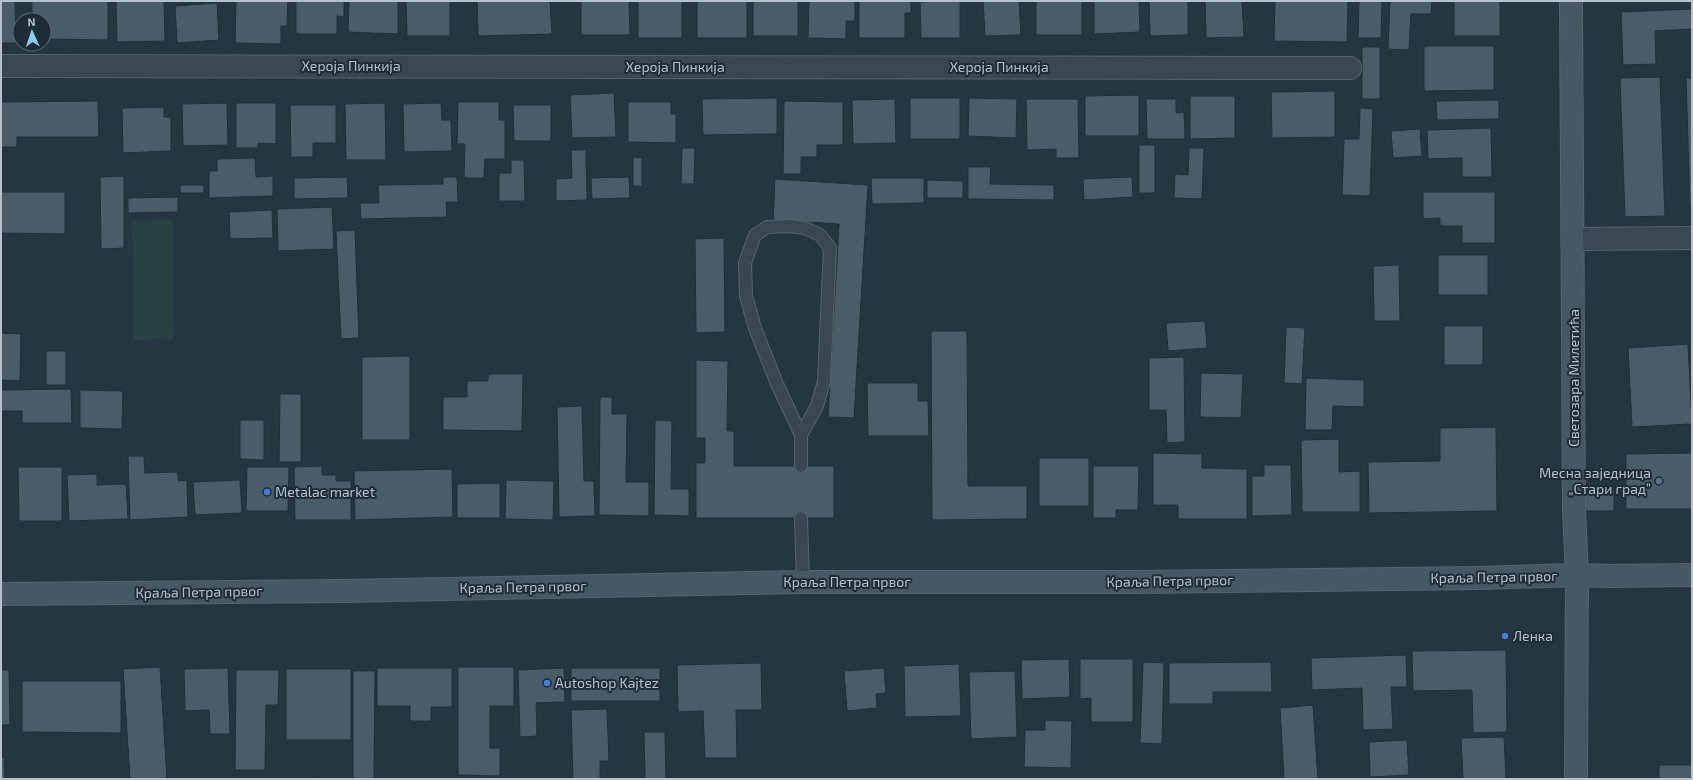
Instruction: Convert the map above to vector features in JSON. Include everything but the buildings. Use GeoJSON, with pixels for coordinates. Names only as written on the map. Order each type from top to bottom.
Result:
{"type":"FeatureCollection","features":[{"type":"Feature","properties":{"kind":"street","name":"Светозара Милетића"},"geometry":{"type":"LineString","coordinates":[[1571,1],[1574,510],[1577,575],[1576,779]]}},
{"type":"Feature","properties":{"kind":"street","name":"Хероја Пинкија"},"geometry":{"type":"LineString","coordinates":[[1,66],[1350,68]]}},
{"type":"Feature","properties":{"kind":"street"},"geometry":{"type":"LineString","coordinates":[[1573,239],[1692,238]]}},
{"type":"Feature","properties":{"kind":"street","name":"Краља Петра првог"},"geometry":{"type":"LineString","coordinates":[[1,594],[352,590],[803,582],[1135,582],[1486,578],[1577,575],[1692,575]]}},
{"type":"Feature","properties":{"kind":"lane"},"geometry":{"type":"LineString","coordinates":[[801,435],[817,406],[824,381],[830,248],[820,235],[806,228],[790,226],[768,227],[755,235],[745,263],[746,296],[755,328],[777,384],[801,435],[801,466]]}},
{"type":"Feature","properties":{"kind":"lane"},"geometry":{"type":"LineString","coordinates":[[801,518],[803,582]]}},
{"type":"Feature","properties":{"kind":"green space"},"geometry":{"type":"Polygon","coordinates":[[[173,220],[174,339],[134,340],[132,221],[173,220]]]}},
{"type":"Feature","properties":{"kind":"place","name":"Месна заједница „Стари град”"},"geometry":{"type":"Point","coordinates":[1659,481]}},
{"type":"Feature","properties":{"kind":"place","name":"Metalac market"},"geometry":{"type":"Point","coordinates":[267,492]}},
{"type":"Feature","properties":{"kind":"place","name":"Ленка"},"geometry":{"type":"Point","coordinates":[1505,636]}},
{"type":"Feature","properties":{"kind":"place","name":"Autoshop Kajtez"},"geometry":{"type":"Point","coordinates":[547,683]}}]}
